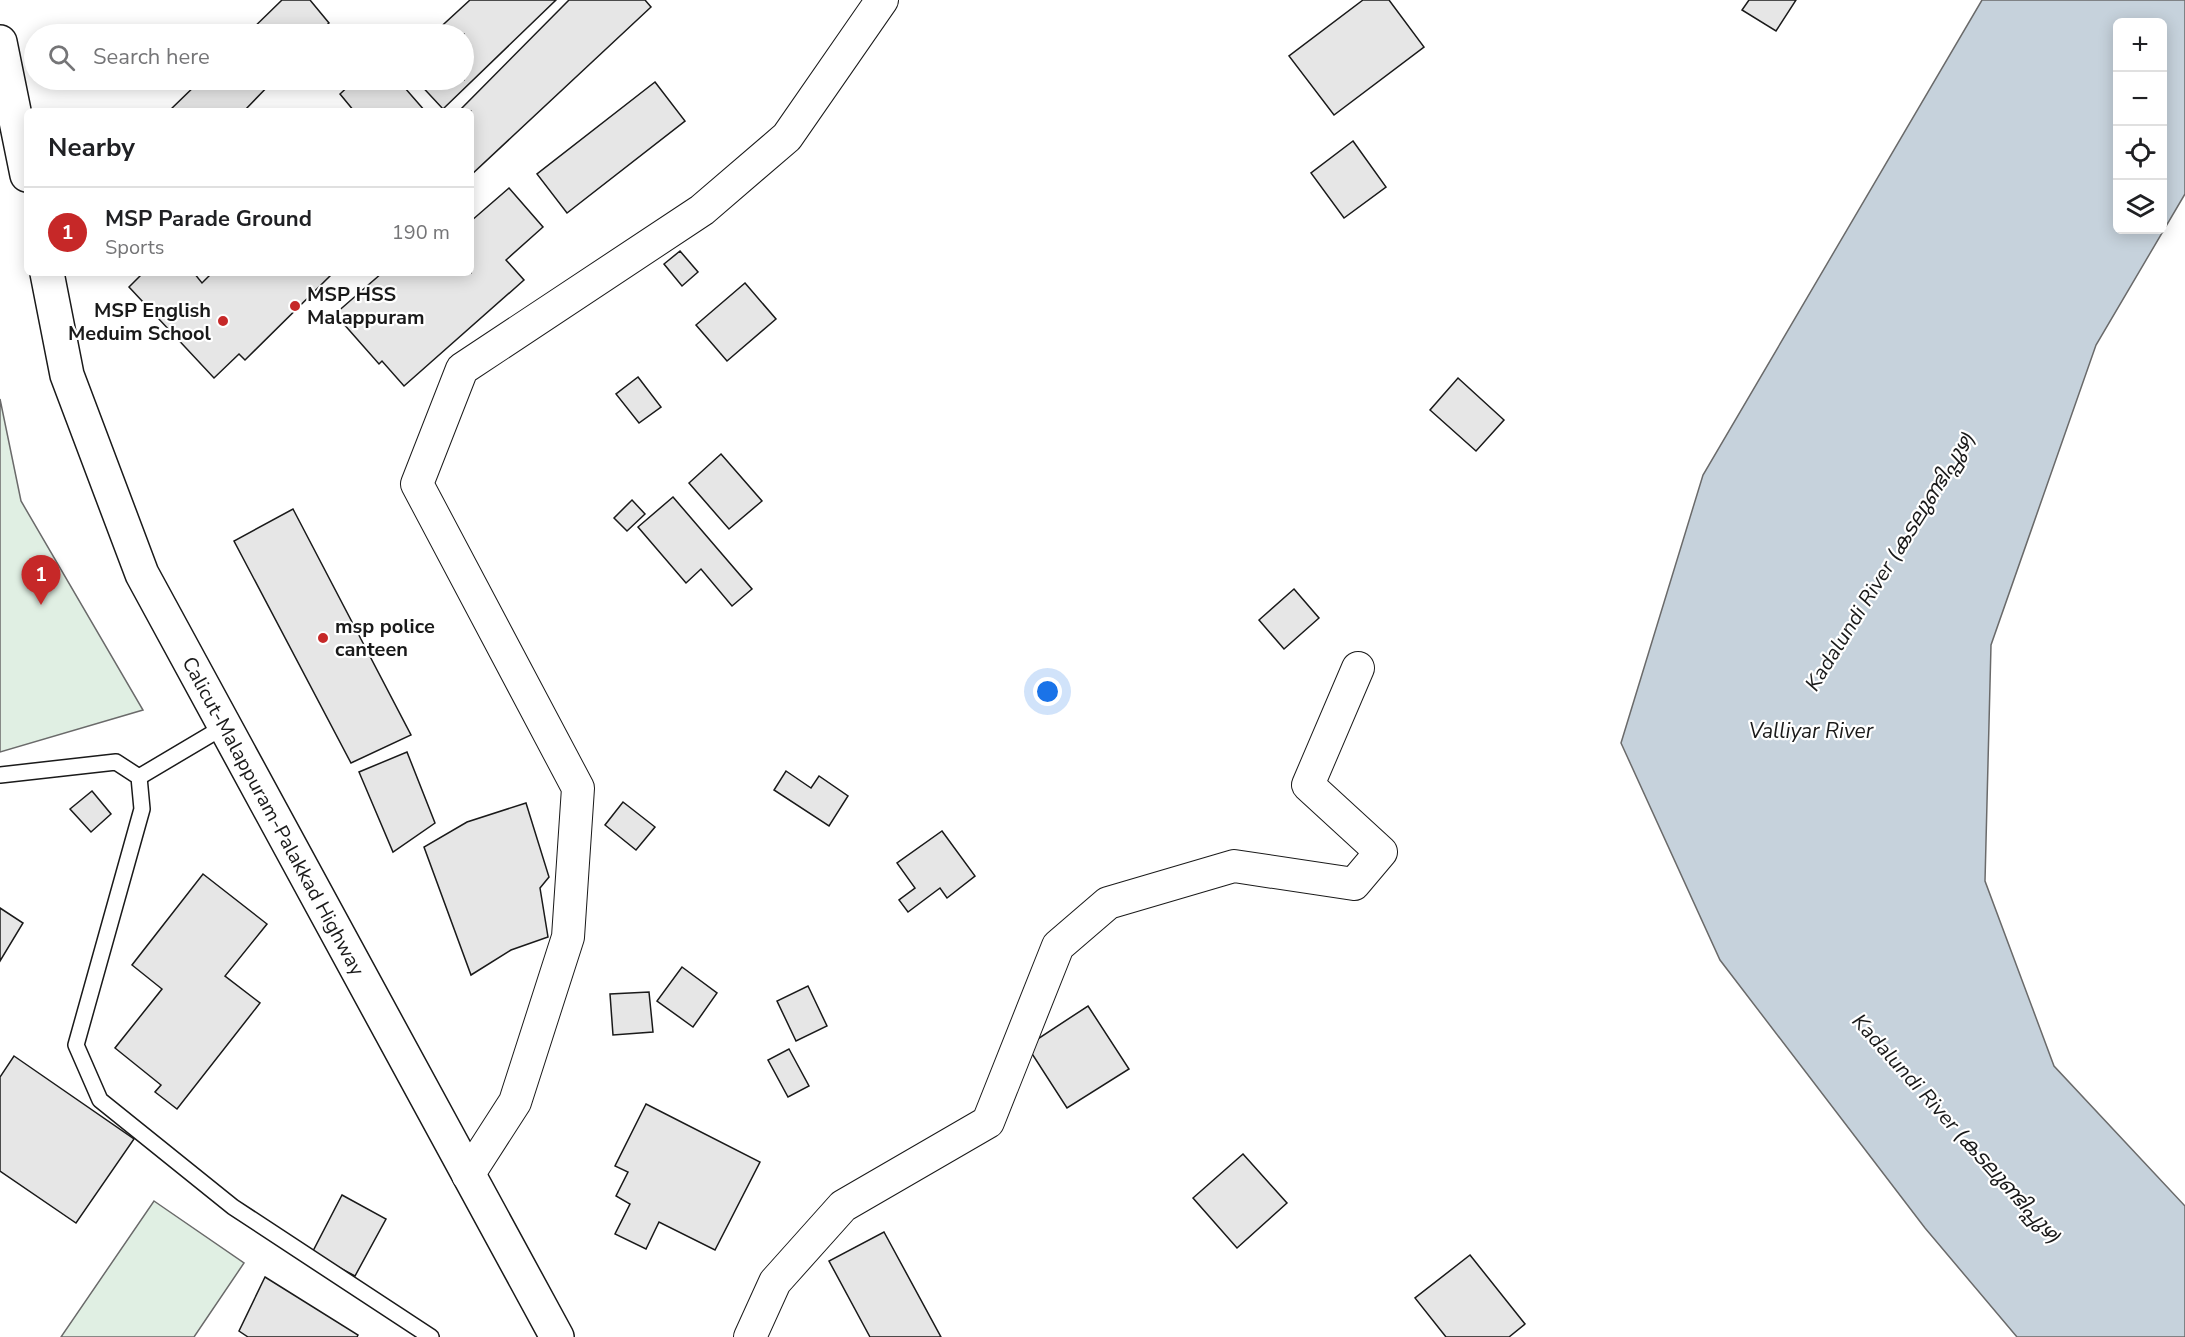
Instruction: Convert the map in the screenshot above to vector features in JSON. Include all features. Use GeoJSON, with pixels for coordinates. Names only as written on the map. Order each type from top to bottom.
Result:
{"type":"FeatureCollection","features":[{"type":"Feature","properties":{"kind":"highway"},"geometry":{"type":"LineString","coordinates":[[0,42],[24,160]]}},
{"type":"Feature","properties":{"kind":"highway","name":"Calicut-Malappuram-Palakkad Highway"},"geometry":{"type":"LineString","coordinates":[[48,276],[68,375],[142,574],[557,1337]]}},
{"type":"Feature","properties":{"kind":"street"},"geometry":{"type":"LineString","coordinates":[[468,1175],[515,1102],[568,937],[578,788],[417,484],[462,369],[702,210],[787,137],[882,0]]}},
{"type":"Feature","properties":{"kind":"street"},"geometry":{"type":"LineString","coordinates":[[750,1337],[775,1282],[843,1206],[988,1122],[1058,946],[1108,903],[1234,866],[1354,884],[1381,852],[1308,785],[1358,668]]}},
{"type":"Feature","properties":{"kind":"lane"},"geometry":{"type":"LineString","coordinates":[[139,777],[225,726]]}},
{"type":"Feature","properties":{"kind":"lane"},"geometry":{"type":"LineString","coordinates":[[0,776],[116,762],[139,777]]}},
{"type":"Feature","properties":{"kind":"lane"},"geometry":{"type":"LineString","coordinates":[[139,777],[142,808],[76,1045],[100,1100],[233,1207],[431,1337]]}},
{"type":"Feature","properties":{"kind":"green space"},"geometry":{"type":"Polygon","coordinates":[[[0,399],[21,501],[143,710],[0,752],[0,399]]]}},
{"type":"Feature","properties":{"kind":"green space"},"geometry":{"type":"Polygon","coordinates":[[[154,1201],[244,1263],[194,1337],[61,1337],[154,1201]]]}},
{"type":"Feature","properties":{"kind":"water","name":"Valliyar River"},"geometry":{"type":"Polygon","coordinates":[[[1982,0],[2185,0],[2185,194],[2167,225],[2167,18],[2113,18],[2113,234],[2161,234],[2096,345],[1991,645],[1985,881],[2054,1066],[2185,1206],[2185,1337],[2017,1337],[1925,1228],[1720,960],[1621,743],[1703,475],[1982,0]]]}},
{"type":"Feature","properties":{"kind":"building"},"geometry":{"type":"Polygon","coordinates":[[[282,0],[310,0],[329,23],[328,24],[257,24],[282,0]]]}},
{"type":"Feature","properties":{"kind":"building"},"geometry":{"type":"Polygon","coordinates":[[[470,0],[556,0],[474,79],[474,24],[444,24],[470,0]]]}},
{"type":"Feature","properties":{"kind":"building"},"geometry":{"type":"Polygon","coordinates":[[[569,0],[645,0],[651,7],[474,172],[474,108],[462,108],[569,0]]]}},
{"type":"Feature","properties":{"kind":"building"},"geometry":{"type":"Polygon","coordinates":[[[1363,0],[1389,0],[1424,47],[1334,115],[1289,56],[1363,0]]]}},
{"type":"Feature","properties":{"kind":"building"},"geometry":{"type":"Polygon","coordinates":[[[1749,0],[1796,0],[1776,31],[1742,10],[1749,0]]]}},
{"type":"Feature","properties":{"kind":"building"},"geometry":{"type":"Polygon","coordinates":[[[655,82],[685,121],[567,213],[537,174],[655,82]]]}},
{"type":"Feature","properties":{"kind":"building"},"geometry":{"type":"Polygon","coordinates":[[[191,90],[264,90],[247,108],[172,108],[191,90]]]}},
{"type":"Feature","properties":{"kind":"building"},"geometry":{"type":"Polygon","coordinates":[[[344,90],[407,90],[422,108],[352,108],[340,94],[344,90]]]}},
{"type":"Feature","properties":{"kind":"building"},"geometry":{"type":"Polygon","coordinates":[[[425,90],[463,90],[444,108],[425,90]]]}},
{"type":"Feature","properties":{"kind":"building"},"geometry":{"type":"Polygon","coordinates":[[[1353,141],[1386,187],[1344,218],[1311,173],[1353,141]]]}},
{"type":"Feature","properties":{"kind":"building"},"geometry":{"type":"Polygon","coordinates":[[[509,188],[543,227],[506,260],[524,280],[404,386],[382,361],[379,364],[335,314],[379,276],[474,276],[474,218],[509,188]]]}},
{"type":"Feature","properties":{"kind":"building"},"geometry":{"type":"Polygon","coordinates":[[[680,251],[698,272],[682,286],[664,264],[680,251]]]}},
{"type":"Feature","properties":{"kind":"building","name":"MSP English Meduim School"},"geometry":{"type":"Polygon","coordinates":[[[140,276],[196,276],[202,283],[209,276],[330,276],[245,360],[239,354],[214,378],[129,287],[140,276]]]}},
{"type":"Feature","properties":{"kind":"building"},"geometry":{"type":"Polygon","coordinates":[[[745,283],[776,319],[727,361],[696,325],[745,283]]]}},
{"type":"Feature","properties":{"kind":"building"},"geometry":{"type":"Polygon","coordinates":[[[638,377],[661,407],[639,423],[616,394],[638,377]]]}},
{"type":"Feature","properties":{"kind":"building"},"geometry":{"type":"Polygon","coordinates":[[[1458,378],[1504,420],[1476,451],[1430,410],[1458,378]]]}},
{"type":"Feature","properties":{"kind":"building"},"geometry":{"type":"Polygon","coordinates":[[[721,454],[762,501],[729,529],[689,483],[721,454]]]}},
{"type":"Feature","properties":{"kind":"building"},"geometry":{"type":"Polygon","coordinates":[[[673,497],[752,589],[732,606],[701,569],[686,583],[638,527],[673,497]]]}},
{"type":"Feature","properties":{"kind":"building"},"geometry":{"type":"Polygon","coordinates":[[[632,500],[645,514],[627,531],[614,518],[632,500]]]}},
{"type":"Feature","properties":{"kind":"building","name":"msp police canteen"},"geometry":{"type":"Polygon","coordinates":[[[293,509],[411,735],[351,763],[234,541],[293,509]]]}},
{"type":"Feature","properties":{"kind":"building"},"geometry":{"type":"Polygon","coordinates":[[[1294,589],[1319,618],[1284,649],[1259,620],[1294,589]]]}},
{"type":"Feature","properties":{"kind":"building"},"geometry":{"type":"Polygon","coordinates":[[[407,752],[435,823],[393,852],[359,772],[407,752]]]}},
{"type":"Feature","properties":{"kind":"building"},"geometry":{"type":"Polygon","coordinates":[[[786,771],[811,788],[819,776],[848,796],[829,826],[774,790],[786,771]]]}},
{"type":"Feature","properties":{"kind":"building"},"geometry":{"type":"Polygon","coordinates":[[[92,791],[111,814],[91,832],[70,809],[92,791]]]}},
{"type":"Feature","properties":{"kind":"building"},"geometry":{"type":"Polygon","coordinates":[[[623,802],[655,827],[636,850],[605,825],[623,802]]]}},
{"type":"Feature","properties":{"kind":"building"},"geometry":{"type":"Polygon","coordinates":[[[526,803],[549,877],[540,888],[548,937],[511,950],[471,975],[424,847],[467,822],[526,803]]]}},
{"type":"Feature","properties":{"kind":"building"},"geometry":{"type":"Polygon","coordinates":[[[942,831],[975,876],[947,898],[940,888],[908,912],[899,900],[915,888],[897,863],[942,831]]]}},
{"type":"Feature","properties":{"kind":"building"},"geometry":{"type":"Polygon","coordinates":[[[203,874],[267,924],[225,976],[260,1003],[177,1109],[155,1092],[161,1085],[115,1048],[162,989],[132,965],[203,874]]]}},
{"type":"Feature","properties":{"kind":"building"},"geometry":{"type":"Polygon","coordinates":[[[0,908],[23,923],[0,961],[0,908]]]}},
{"type":"Feature","properties":{"kind":"building"},"geometry":{"type":"Polygon","coordinates":[[[682,967],[717,993],[693,1027],[657,1001],[682,967]]]}},
{"type":"Feature","properties":{"kind":"building"},"geometry":{"type":"Polygon","coordinates":[[[808,986],[827,1026],[796,1041],[777,1001],[808,986]]]}},
{"type":"Feature","properties":{"kind":"building"},"geometry":{"type":"Polygon","coordinates":[[[649,992],[653,1032],[613,1035],[610,994],[649,992]]]}},
{"type":"Feature","properties":{"kind":"building"},"geometry":{"type":"Polygon","coordinates":[[[1088,1006],[1129,1069],[1067,1108],[1027,1046],[1088,1006]]]}},
{"type":"Feature","properties":{"kind":"building"},"geometry":{"type":"Polygon","coordinates":[[[789,1049],[809,1086],[788,1097],[768,1060],[789,1049]]]}},
{"type":"Feature","properties":{"kind":"building"},"geometry":{"type":"Polygon","coordinates":[[[14,1056],[134,1139],[76,1223],[0,1171],[0,1077],[14,1056]]]}},
{"type":"Feature","properties":{"kind":"building"},"geometry":{"type":"Polygon","coordinates":[[[646,1104],[760,1162],[715,1250],[659,1222],[646,1249],[615,1234],[630,1204],[616,1196],[628,1172],[615,1166],[646,1104]]]}},
{"type":"Feature","properties":{"kind":"building"},"geometry":{"type":"Polygon","coordinates":[[[1243,1154],[1287,1203],[1237,1248],[1193,1198],[1243,1154]]]}},
{"type":"Feature","properties":{"kind":"building"},"geometry":{"type":"Polygon","coordinates":[[[342,1195],[386,1219],[355,1276],[312,1253],[342,1195]]]}},
{"type":"Feature","properties":{"kind":"building"},"geometry":{"type":"Polygon","coordinates":[[[884,1232],[941,1337],[870,1337],[829,1261],[884,1232]]]}},
{"type":"Feature","properties":{"kind":"building"},"geometry":{"type":"Polygon","coordinates":[[[1470,1255],[1525,1324],[1509,1337],[1446,1337],[1415,1298],[1470,1255]]]}},
{"type":"Feature","properties":{"kind":"building"},"geometry":{"type":"Polygon","coordinates":[[[265,1277],[358,1335],[357,1337],[248,1337],[239,1331],[265,1277]]]}},
{"type":"Feature","properties":{"kind":"place","name":"MSP HSS Malappuram"},"geometry":{"type":"Point","coordinates":[295,306]}},
{"type":"Feature","properties":{"kind":"place","name":"MSP English Meduim School"},"geometry":{"type":"Point","coordinates":[223,321]}},
{"type":"Feature","properties":{"kind":"place","name":"MSP Parade Ground"},"geometry":{"type":"Point","coordinates":[41,605]}},
{"type":"Feature","properties":{"kind":"place","name":"msp police canteen"},"geometry":{"type":"Point","coordinates":[323,638]}},
{"type":"Feature","properties":{"kind":"water label","name":"Kadalundi River (കടലുണ്ടിപ്പുഴ)"},"geometry":{"type":"Point","coordinates":[1890,561]}},
{"type":"Feature","properties":{"kind":"water label","name":"Kadalundi River (കടലുണ്ടിപ്പുഴ)"},"geometry":{"type":"Point","coordinates":[1957,1129]}}]}
